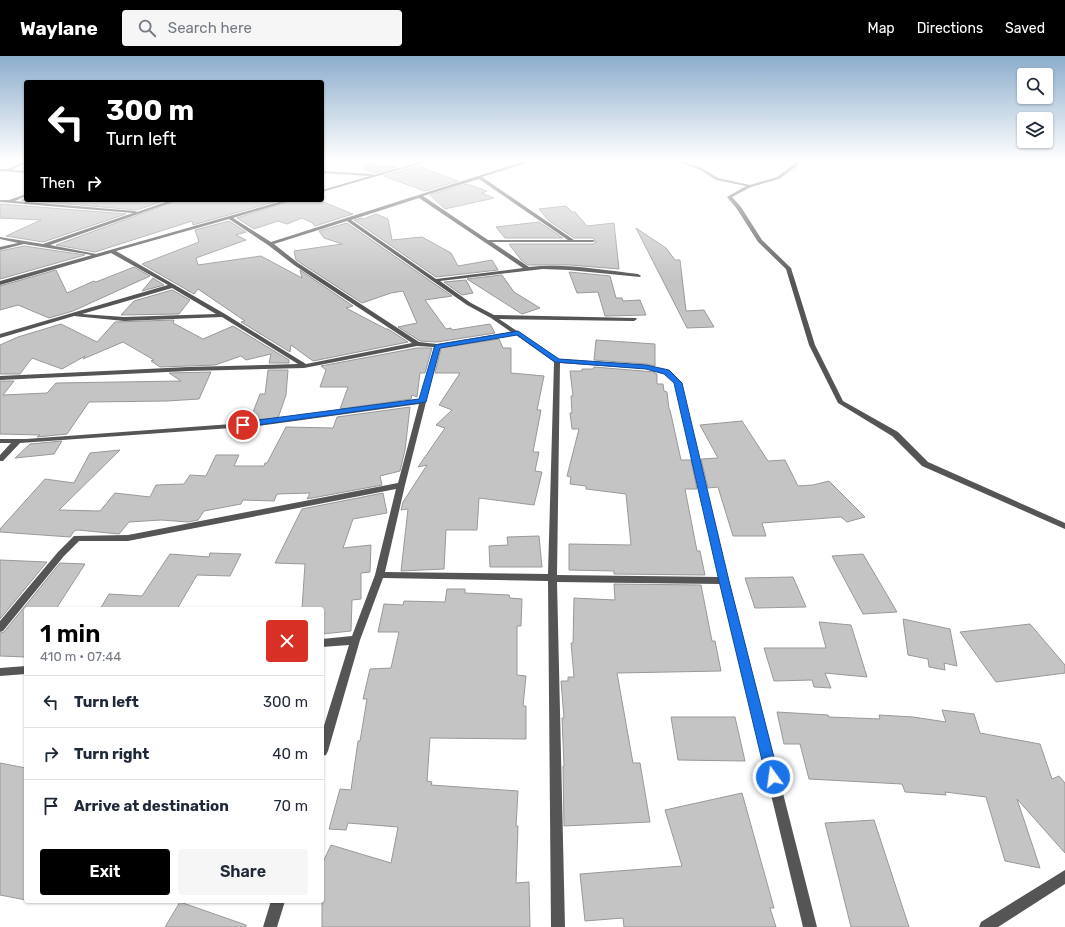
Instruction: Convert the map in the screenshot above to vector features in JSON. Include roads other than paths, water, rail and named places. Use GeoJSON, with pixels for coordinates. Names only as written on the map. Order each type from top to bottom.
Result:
{"type":"FeatureCollection","features":[{"type":"Feature","properties":{"kind":"street"},"geometry":{"type":"LineString","coordinates":[[7,202],[139,213]]}},
{"type":"Feature","properties":{"kind":"street"},"geometry":{"type":"LineString","coordinates":[[42,246],[170,202]]}},
{"type":"Feature","properties":{"kind":"street"},"geometry":{"type":"LineString","coordinates":[[0,283],[284,202]]}},
{"type":"Feature","properties":{"kind":"street"},"geometry":{"type":"LineString","coordinates":[[270,244],[402,202]]}},
{"type":"Feature","properties":{"kind":"street"},"geometry":{"type":"LineString","coordinates":[[429,202],[527,268]]}},
{"type":"Feature","properties":{"kind":"street"},"geometry":{"type":"LineString","coordinates":[[515,202],[573,242]]}},
{"type":"Feature","properties":{"kind":"street"},"geometry":{"type":"LineString","coordinates":[[734,202],[760,241],[788,268],[812,345],[840,402],[895,434],[926,464],[1065,526]]}},
{"type":"Feature","properties":{"kind":"street"},"geometry":{"type":"LineString","coordinates":[[230,218],[270,244],[296,264],[417,344]]}},
{"type":"Feature","properties":{"kind":"street"},"geometry":{"type":"LineString","coordinates":[[347,219],[437,280],[469,304],[518,333],[557,361],[646,367],[667,372],[678,383],[724,581],[810,927]]}},
{"type":"Feature","properties":{"kind":"street"},"geometry":{"type":"LineString","coordinates":[[0,238],[97,255]]}},
{"type":"Feature","properties":{"kind":"street"},"geometry":{"type":"LineString","coordinates":[[489,241],[593,241]]}},
{"type":"Feature","properties":{"kind":"street"},"geometry":{"type":"LineString","coordinates":[[0,249],[22,243]]}},
{"type":"Feature","properties":{"kind":"street"},"geometry":{"type":"LineString","coordinates":[[112,251],[224,315],[304,366]]}},
{"type":"Feature","properties":{"kind":"street"},"geometry":{"type":"LineString","coordinates":[[437,280],[527,268],[569,268],[638,276]]}},
{"type":"Feature","properties":{"kind":"street"},"geometry":{"type":"LineString","coordinates":[[0,336],[172,286]]}},
{"type":"Feature","properties":{"kind":"street"},"geometry":{"type":"LineString","coordinates":[[70,315],[124,319],[224,315]]}},
{"type":"Feature","properties":{"kind":"street"},"geometry":{"type":"LineString","coordinates":[[493,317],[634,319]]}},
{"type":"Feature","properties":{"kind":"street"},"geometry":{"type":"LineString","coordinates":[[0,378],[188,369],[304,366],[417,344],[437,346],[518,333]]}},
{"type":"Feature","properties":{"kind":"street"},"geometry":{"type":"LineString","coordinates":[[324,744],[355,640],[380,575],[401,485],[437,346]]}},
{"type":"Feature","properties":{"kind":"street"},"geometry":{"type":"LineString","coordinates":[[557,361],[552,577],[558,927]]}},
{"type":"Feature","properties":{"kind":"street"},"geometry":{"type":"LineString","coordinates":[[0,441],[258,424],[423,401]]}},
{"type":"Feature","properties":{"kind":"street"},"geometry":{"type":"LineString","coordinates":[[0,459],[18,441]]}},
{"type":"Feature","properties":{"kind":"street"},"geometry":{"type":"LineString","coordinates":[[0,628],[61,554],[77,538],[128,538],[401,485]]}},
{"type":"Feature","properties":{"kind":"street"},"geometry":{"type":"LineString","coordinates":[[380,575],[724,581]]}},
{"type":"Feature","properties":{"kind":"street"},"geometry":{"type":"LineString","coordinates":[[324,643],[355,640]]}},
{"type":"Feature","properties":{"kind":"street"},"geometry":{"type":"LineString","coordinates":[[0,672],[24,670]]}},
{"type":"Feature","properties":{"kind":"street"},"geometry":{"type":"LineString","coordinates":[[986,927],[1065,876]]}},
{"type":"Feature","properties":{"kind":"street"},"geometry":{"type":"LineString","coordinates":[[270,927],[277,903]]}}]}
